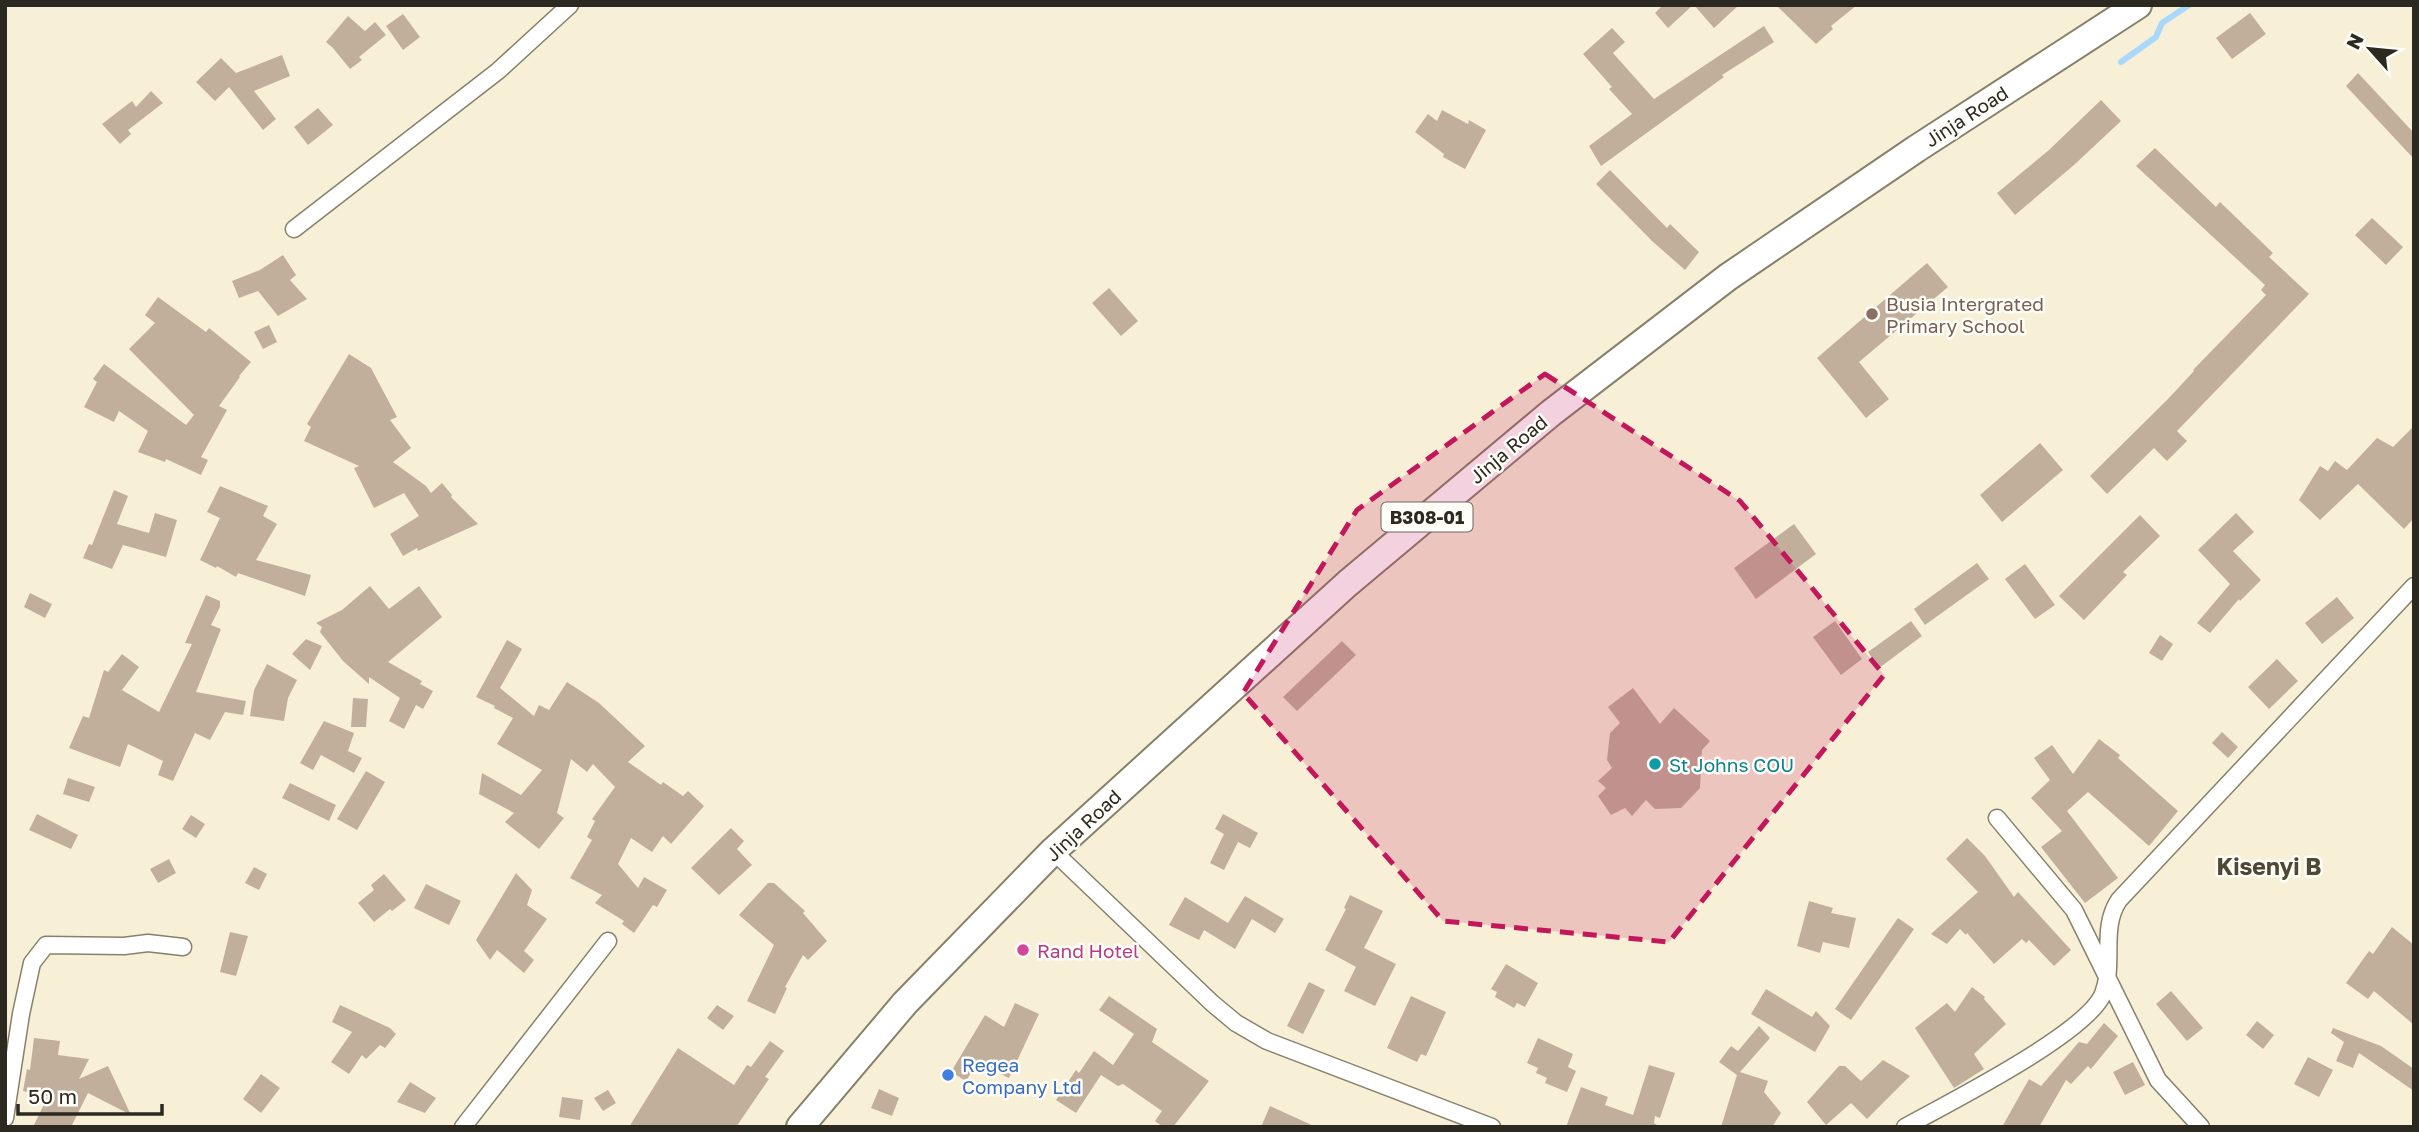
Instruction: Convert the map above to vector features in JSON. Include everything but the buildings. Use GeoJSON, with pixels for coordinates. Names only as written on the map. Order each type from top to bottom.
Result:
{"type":"FeatureCollection","features":[{"type":"Feature","properties":{"kind":"main road","name":"Jinja Road"},"geometry":{"type":"LineString","coordinates":[[800,1127],[905,1003],[1053,851],[1348,583],[1550,413],[1737,271],[1916,149],[2138,5]]}},
{"type":"Feature","properties":{"kind":"street"},"geometry":{"type":"LineString","coordinates":[[294,229],[498,71],[570,5]]}},
{"type":"Feature","properties":{"kind":"street"},"geometry":{"type":"LineString","coordinates":[[1905,1127],[2070,1030],[2088,1015],[2102,995],[2107,976],[2109,922],[2119,900],[2414,586]]}},
{"type":"Feature","properties":{"kind":"street"},"geometry":{"type":"LineString","coordinates":[[1997,818],[2074,910],[2158,1080],[2201,1127]]}},
{"type":"Feature","properties":{"kind":"street"},"geometry":{"type":"LineString","coordinates":[[1053,851],[1175,970],[1236,1023],[1278,1045],[1492,1127]]}},
{"type":"Feature","properties":{"kind":"street"},"geometry":{"type":"LineString","coordinates":[[463,1127],[608,941]]}},
{"type":"Feature","properties":{"kind":"street"},"geometry":{"type":"LineString","coordinates":[[5,1118],[32,963],[46,945],[124,946],[148,943],[183,947]]}},
{"type":"Feature","properties":{"kind":"highlighted area"},"geometry":{"type":"Polygon","coordinates":[[[1545,374],[1740,501],[1884,675],[1669,942],[1443,921],[1243,693],[1357,510],[1545,374]]]}},
{"type":"Feature","properties":{"kind":"waterway"},"geometry":{"type":"LineString","coordinates":[[2121,62],[2156,37],[2162,23],[2189,5]]}},
{"type":"Feature","properties":{"kind":"place","name":"Busia Intergrated Primary School"},"geometry":{"type":"Point","coordinates":[1872,314]}},
{"type":"Feature","properties":{"kind":"place","name":"St Johns COU"},"geometry":{"type":"Point","coordinates":[1655,764]}},
{"type":"Feature","properties":{"kind":"place","name":"Rand Hotel"},"geometry":{"type":"Point","coordinates":[1023,950]}},
{"type":"Feature","properties":{"kind":"place","name":"Regea Company Ltd"},"geometry":{"type":"Point","coordinates":[948,1075]}},
{"type":"Feature","properties":{"kind":"district","name":"Kisenyi B"},"geometry":{"type":"Point","coordinates":[2269,866]}}]}
